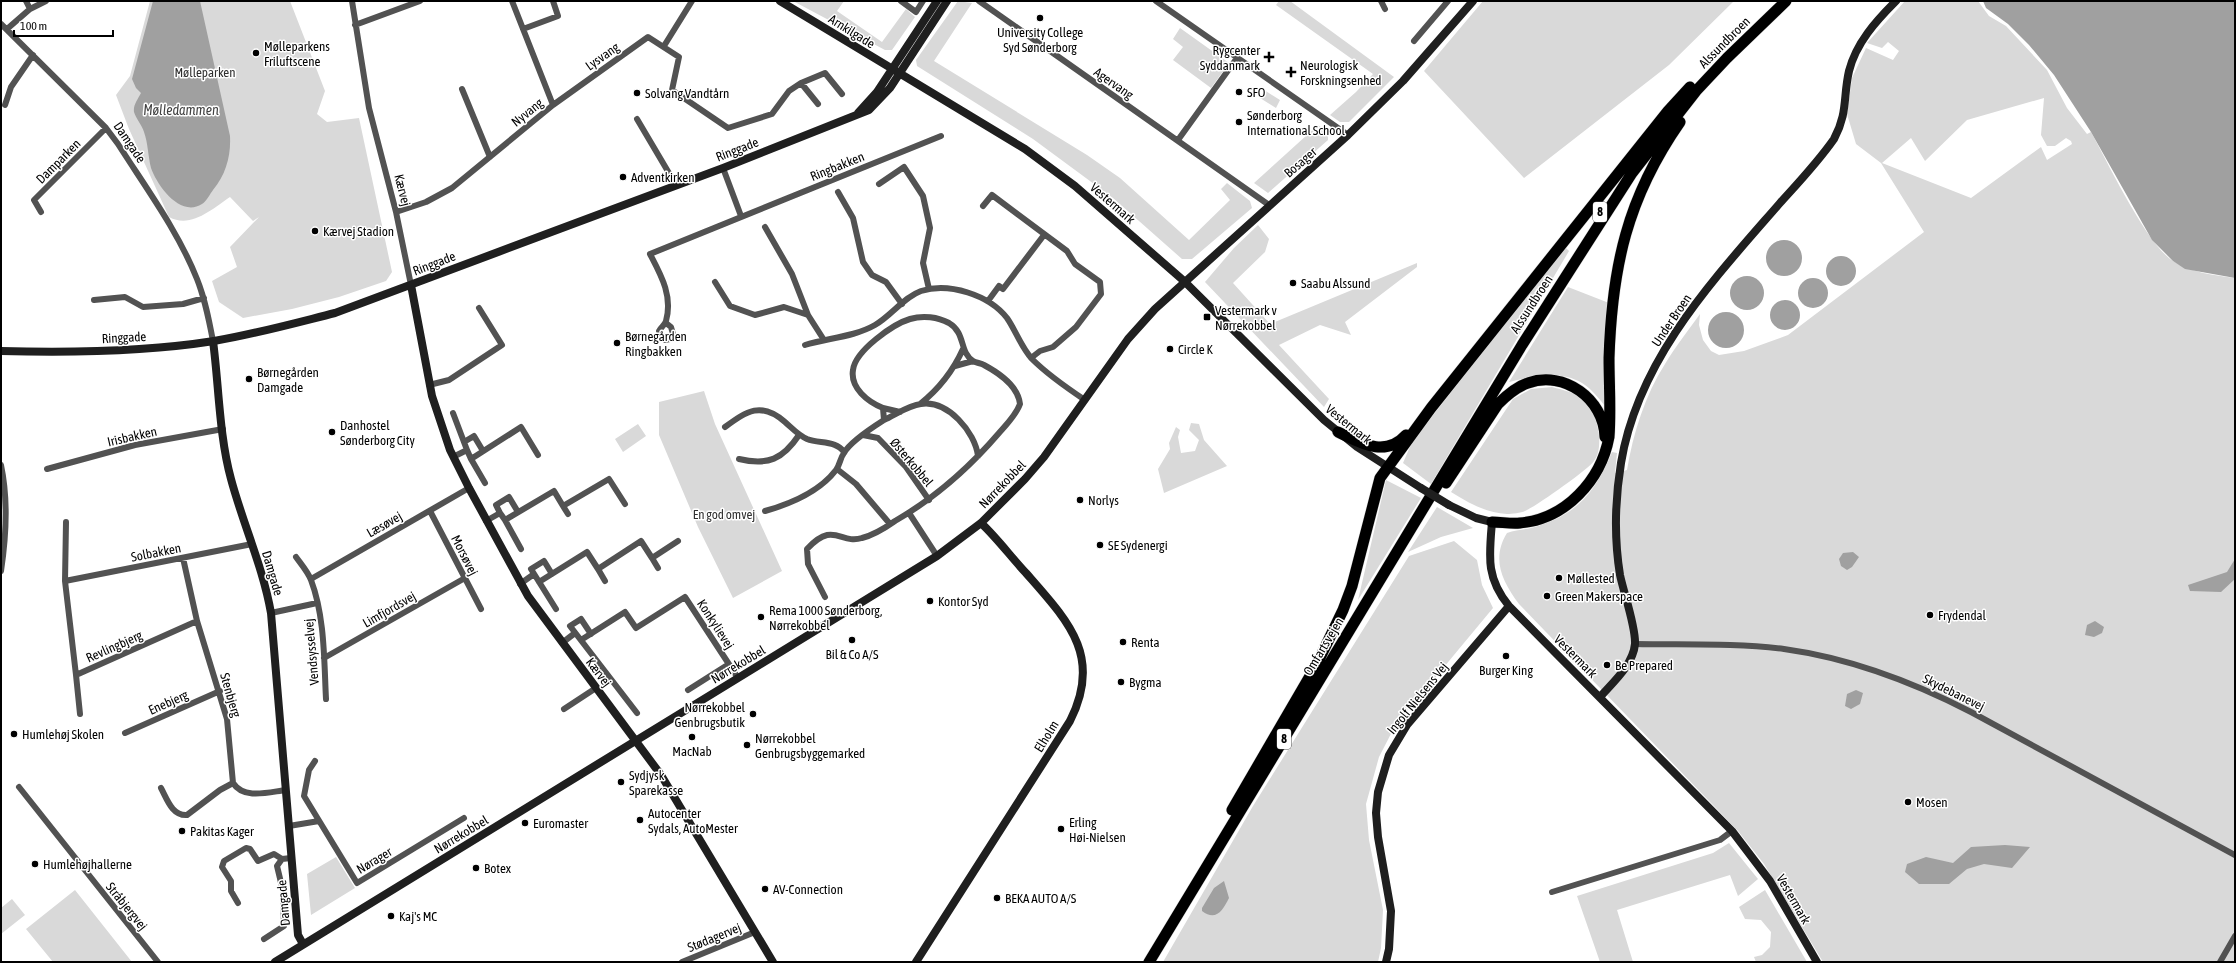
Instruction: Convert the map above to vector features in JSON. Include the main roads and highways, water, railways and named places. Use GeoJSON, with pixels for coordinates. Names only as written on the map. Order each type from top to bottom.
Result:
{"type":"FeatureCollection","features":[{"type":"Feature","properties":{"kind":"highway","name":"Alssundbroen"},"geometry":{"type":"LineString","coordinates":[[1522,345],[1539,312],[1608,198],[1630,167],[1690,87],[1747,28],[1776,1]]}},
{"type":"Feature","properties":{"kind":"highway","name":"Alssundbroen"},"geometry":{"type":"LineString","coordinates":[[1522,345],[1642,160],[1696,91],[1786,1]]}},
{"type":"Feature","properties":{"kind":"highway"},"geometry":{"type":"LineString","coordinates":[[1492,522],[1520,523],[1554,514],[1579,495],[1597,472],[1608,446],[1610,424],[1609,359],[1616,273],[1623,240],[1636,200],[1667,141],[1689,108],[1765,21]]}},
{"type":"Feature","properties":{"kind":"highway"},"geometry":{"type":"LineString","coordinates":[[1172,924],[1203,862],[1317,664],[1333,632],[1352,586],[1380,478],[1431,408],[1668,111],[1690,87]]}},
{"type":"Feature","properties":{"kind":"highway","name":"Omfartsvejen"},"geometry":{"type":"LineString","coordinates":[[1149,962],[1522,345]]}},
{"type":"Feature","properties":{"kind":"highway"},"geometry":{"type":"LineString","coordinates":[[1395,555],[1429,510],[1498,404],[1517,387],[1529,382],[1555,381],[1567,384],[1588,398],[1596,408],[1605,432],[1602,459]]}},
{"type":"Feature","properties":{"kind":"highway"},"geometry":{"type":"LineString","coordinates":[[1338,432],[1370,447],[1384,448],[1403,438],[1431,408]]}},
{"type":"Feature","properties":{"kind":"water","name":"Mølledammen"},"geometry":{"type":"Polygon","coordinates":[[[153,1],[200,1],[230,136],[230,151],[227,164],[218,184],[205,202],[194,207],[186,207],[170,198],[158,183],[151,168],[144,132],[134,112],[135,104],[141,93],[136,88],[132,79],[153,1]]]}},
{"type":"Feature","properties":{"kind":"water"},"geometry":{"type":"Polygon","coordinates":[[[1983,1],[2235,1],[2235,278],[2185,269],[2173,261],[2152,240],[2091,132],[2054,75],[2029,45],[2008,24],[1986,8],[1983,1]]]}},
{"type":"Feature","properties":{"kind":"water"},"geometry":{"type":"Polygon","coordinates":[[[1787,240],[1797,245],[1801,251],[1801,265],[1797,271],[1791,275],[1781,276],[1771,271],[1767,265],[1766,255],[1771,245],[1777,241],[1787,240]]]}},
{"type":"Feature","properties":{"kind":"water"},"geometry":{"type":"Polygon","coordinates":[[[1841,256],[1851,261],[1856,271],[1851,281],[1841,286],[1831,281],[1826,271],[1831,261],[1841,256]]]}},
{"type":"Feature","properties":{"kind":"water"},"geometry":{"type":"Polygon","coordinates":[[[1744,276],[1750,276],[1754,277],[1761,283],[1764,293],[1763,300],[1757,307],[1750,310],[1744,310],[1740,309],[1733,303],[1730,296],[1730,290],[1731,286],[1737,279],[1744,276]]]}},
{"type":"Feature","properties":{"kind":"water"},"geometry":{"type":"Polygon","coordinates":[[[1813,278],[1819,279],[1827,287],[1827,299],[1819,307],[1813,308],[1807,307],[1799,299],[1798,293],[1799,287],[1807,279],[1813,278]]]}},
{"type":"Feature","properties":{"kind":"water"},"geometry":{"type":"Polygon","coordinates":[[[1785,300],[1791,301],[1799,309],[1799,321],[1791,329],[1785,330],[1779,329],[1771,321],[1770,315],[1771,309],[1779,301],[1785,300]]]}},
{"type":"Feature","properties":{"kind":"water"},"geometry":{"type":"Polygon","coordinates":[[[1730,312],[1739,317],[1743,323],[1743,337],[1739,343],[1730,348],[1722,348],[1713,343],[1709,337],[1708,326],[1713,317],[1719,313],[1730,312]]]}},
{"type":"Feature","properties":{"kind":"water"},"geometry":{"type":"Polygon","coordinates":[[[1853,552],[1859,557],[1852,567],[1847,570],[1841,566],[1839,559],[1843,553],[1853,552]]]}},
{"type":"Feature","properties":{"kind":"water"},"geometry":{"type":"Polygon","coordinates":[[[2235,559],[2235,579],[2221,592],[2190,591],[2188,585],[2227,572],[2235,559]]]}},
{"type":"Feature","properties":{"kind":"water"},"geometry":{"type":"Polygon","coordinates":[[[2095,621],[2104,627],[2102,633],[2094,637],[2085,635],[2087,625],[2095,621]]]}},
{"type":"Feature","properties":{"kind":"water"},"geometry":{"type":"Polygon","coordinates":[[[1856,690],[1863,693],[1860,704],[1851,709],[1845,706],[1847,694],[1856,690]]]}},
{"type":"Feature","properties":{"kind":"water"},"geometry":{"type":"Polygon","coordinates":[[[2005,845],[2030,847],[2012,868],[1984,864],[1967,869],[1949,884],[1919,884],[1905,872],[1907,864],[1926,857],[1953,863],[1971,847],[2005,845]]]}},
{"type":"Feature","properties":{"kind":"water"},"geometry":{"type":"Polygon","coordinates":[[[1224,881],[1229,898],[1222,910],[1215,915],[1207,914],[1202,911],[1202,908],[1214,888],[1224,881]]]}},
{"type":"Feature","properties":{"kind":"place","name":"University College Syd Sønderborg"},"geometry":{"type":"Point","coordinates":[1040,18]}},
{"type":"Feature","properties":{"kind":"place","name":"Mølleparkens Friluftscene"},"geometry":{"type":"Point","coordinates":[256,53]}},
{"type":"Feature","properties":{"kind":"place","name":"Rygcenter Syddanmark"},"geometry":{"type":"Point","coordinates":[1269,57]}},
{"type":"Feature","properties":{"kind":"place","name":"Neurologisk Forskningsenhed"},"geometry":{"type":"Point","coordinates":[1291,72]}},
{"type":"Feature","properties":{"kind":"place","name":"SFO"},"geometry":{"type":"Point","coordinates":[1239,92]}},
{"type":"Feature","properties":{"kind":"place","name":"Solvang Vandtårn"},"geometry":{"type":"Point","coordinates":[637,93]}},
{"type":"Feature","properties":{"kind":"place","name":"Sønderborg International School"},"geometry":{"type":"Point","coordinates":[1239,122]}},
{"type":"Feature","properties":{"kind":"place","name":"Adventkirken"},"geometry":{"type":"Point","coordinates":[623,177]}},
{"type":"Feature","properties":{"kind":"place","name":"Kærvej Stadion"},"geometry":{"type":"Point","coordinates":[315,231]}},
{"type":"Feature","properties":{"kind":"place","name":"Saabu Alssund"},"geometry":{"type":"Point","coordinates":[1293,283]}},
{"type":"Feature","properties":{"kind":"place","name":"Vestermark v Nørrekobbel"},"geometry":{"type":"Point","coordinates":[1207,317]}},
{"type":"Feature","properties":{"kind":"place","name":"Børnegården Ringbakken"},"geometry":{"type":"Point","coordinates":[617,343]}},
{"type":"Feature","properties":{"kind":"place","name":"Circle K"},"geometry":{"type":"Point","coordinates":[1170,349]}},
{"type":"Feature","properties":{"kind":"place","name":"Børnegården Damgade"},"geometry":{"type":"Point","coordinates":[249,379]}},
{"type":"Feature","properties":{"kind":"place","name":"Danhostel Sønderborg City"},"geometry":{"type":"Point","coordinates":[332,432]}},
{"type":"Feature","properties":{"kind":"place","name":"Norlys"},"geometry":{"type":"Point","coordinates":[1080,500]}},
{"type":"Feature","properties":{"kind":"place","name":"SE Sydenergi"},"geometry":{"type":"Point","coordinates":[1100,545]}},
{"type":"Feature","properties":{"kind":"place","name":"Møllested"},"geometry":{"type":"Point","coordinates":[1559,578]}},
{"type":"Feature","properties":{"kind":"place","name":"Green Makerspace"},"geometry":{"type":"Point","coordinates":[1547,596]}},
{"type":"Feature","properties":{"kind":"place","name":"Kontor Syd"},"geometry":{"type":"Point","coordinates":[930,601]}},
{"type":"Feature","properties":{"kind":"place","name":"Frydendal"},"geometry":{"type":"Point","coordinates":[1930,615]}},
{"type":"Feature","properties":{"kind":"place","name":"Rema 1000 Sønderborg, Nørrekobbel"},"geometry":{"type":"Point","coordinates":[761,617]}},
{"type":"Feature","properties":{"kind":"place","name":"Bil & Co A/S"},"geometry":{"type":"Point","coordinates":[852,640]}},
{"type":"Feature","properties":{"kind":"place","name":"Renta"},"geometry":{"type":"Point","coordinates":[1123,642]}},
{"type":"Feature","properties":{"kind":"place","name":"Burger King"},"geometry":{"type":"Point","coordinates":[1506,656]}},
{"type":"Feature","properties":{"kind":"place","name":"Be Prepared"},"geometry":{"type":"Point","coordinates":[1607,665]}},
{"type":"Feature","properties":{"kind":"place","name":"Bygma"},"geometry":{"type":"Point","coordinates":[1121,682]}},
{"type":"Feature","properties":{"kind":"place","name":"Nørrekobbel Genbrugsbutik"},"geometry":{"type":"Point","coordinates":[753,714]}},
{"type":"Feature","properties":{"kind":"place","name":"Humlehøj Skolen"},"geometry":{"type":"Point","coordinates":[14,734]}},
{"type":"Feature","properties":{"kind":"place","name":"MacNab"},"geometry":{"type":"Point","coordinates":[692,737]}},
{"type":"Feature","properties":{"kind":"place","name":"Nørrekobbel Genbrugsbyggemarked"},"geometry":{"type":"Point","coordinates":[747,745]}},
{"type":"Feature","properties":{"kind":"place","name":"Sydjysk Sparekasse"},"geometry":{"type":"Point","coordinates":[621,782]}},
{"type":"Feature","properties":{"kind":"place","name":"Mosen"},"geometry":{"type":"Point","coordinates":[1908,802]}},
{"type":"Feature","properties":{"kind":"place","name":"Autocenter Sydals, AutoMester"},"geometry":{"type":"Point","coordinates":[640,820]}},
{"type":"Feature","properties":{"kind":"place","name":"Euromaster"},"geometry":{"type":"Point","coordinates":[525,823]}},
{"type":"Feature","properties":{"kind":"place","name":"Erling Høi-Nielsen"},"geometry":{"type":"Point","coordinates":[1061,829]}},
{"type":"Feature","properties":{"kind":"place","name":"Pakitas Kager"},"geometry":{"type":"Point","coordinates":[182,831]}},
{"type":"Feature","properties":{"kind":"place","name":"Humlehøjhallerne"},"geometry":{"type":"Point","coordinates":[35,864]}},
{"type":"Feature","properties":{"kind":"place","name":"Botex"},"geometry":{"type":"Point","coordinates":[476,868]}},
{"type":"Feature","properties":{"kind":"place","name":"AV-Connection"},"geometry":{"type":"Point","coordinates":[765,889]}},
{"type":"Feature","properties":{"kind":"place","name":"BEKA AUTO A/S"},"geometry":{"type":"Point","coordinates":[997,898]}},
{"type":"Feature","properties":{"kind":"place","name":"Kaj's MC"},"geometry":{"type":"Point","coordinates":[391,916]}},
{"type":"Feature","properties":{"kind":"park label","name":"Mølleparken"},"geometry":{"type":"Point","coordinates":[205,72]}},
{"type":"Feature","properties":{"kind":"park label","name":"En god omvej"},"geometry":{"type":"Point","coordinates":[724,514]}}]}
